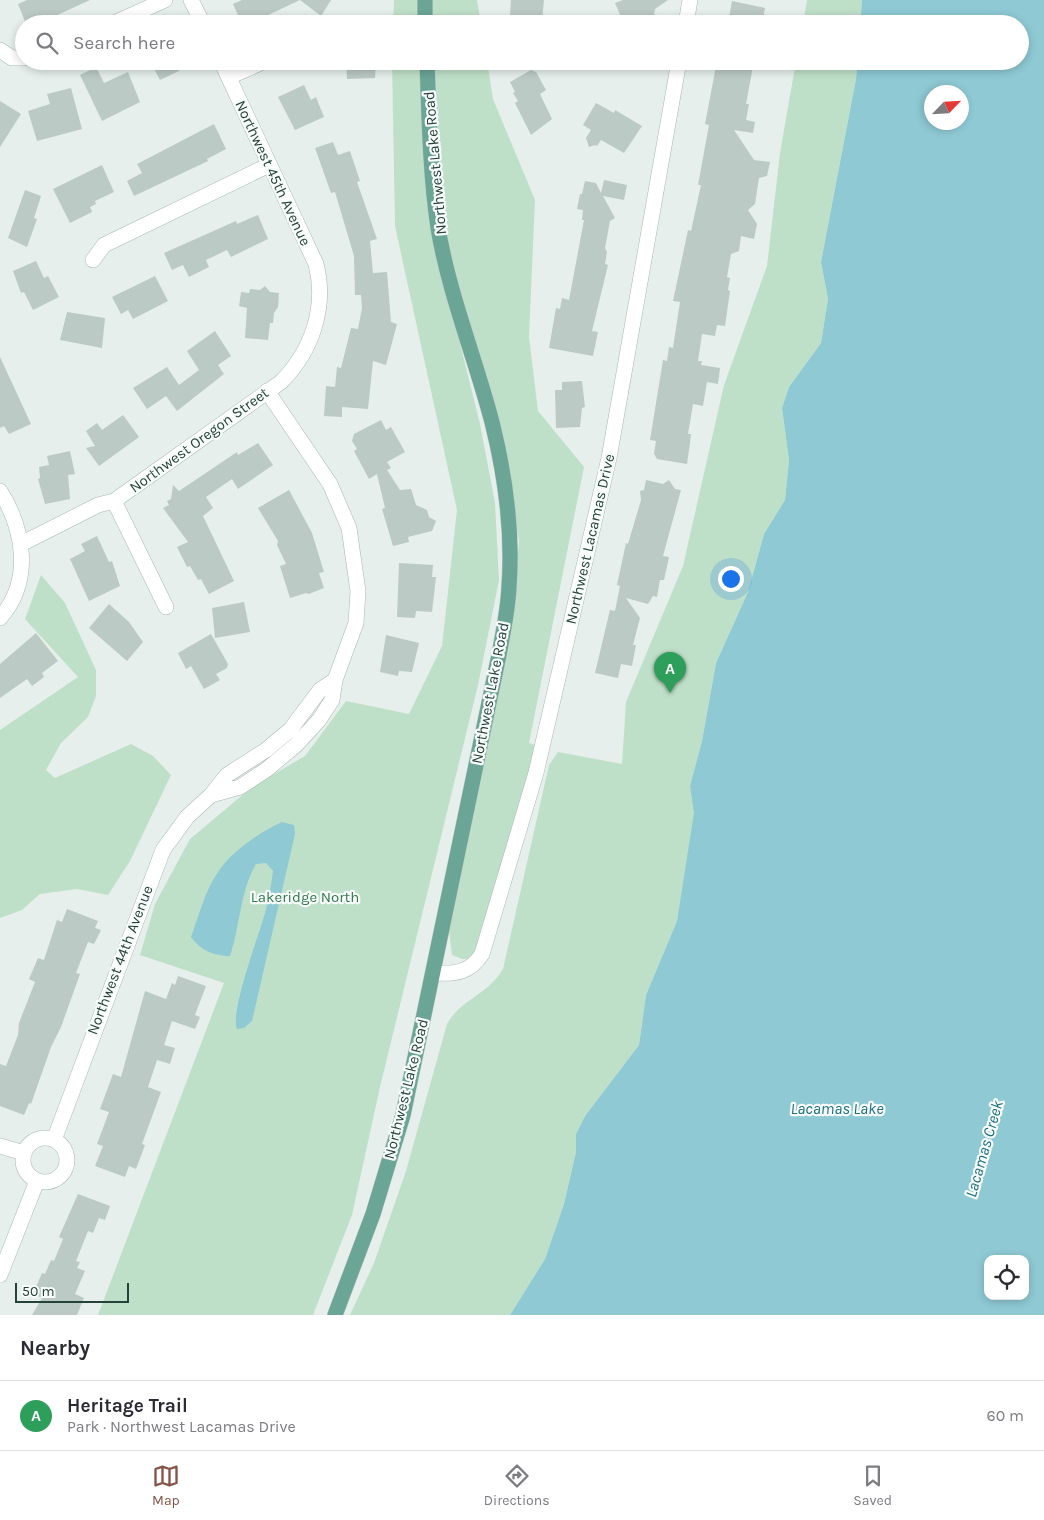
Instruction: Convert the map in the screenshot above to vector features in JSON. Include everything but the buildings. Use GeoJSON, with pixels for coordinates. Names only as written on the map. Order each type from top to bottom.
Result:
{"type":"FeatureCollection","features":[{"type":"Feature","properties":{"kind":"main road"},"geometry":{"type":"LineString","coordinates":[[425,0],[426,15]]}},
{"type":"Feature","properties":{"kind":"main road","name":"Northwest Lake Road"},"geometry":{"type":"LineString","coordinates":[[335,1315],[373,1214],[403,1115],[499,655],[510,587],[503,478],[495,440],[453,293],[438,228],[429,138],[427,70]]}},
{"type":"Feature","properties":{"kind":"street"},"geometry":{"type":"LineString","coordinates":[[132,15],[165,0]]}},
{"type":"Feature","properties":{"kind":"street"},"geometry":{"type":"LineString","coordinates":[[191,0],[198,15]]}},
{"type":"Feature","properties":{"kind":"street"},"geometry":{"type":"LineString","coordinates":[[688,15],[690,0]]}},
{"type":"Feature","properties":{"kind":"street"},"geometry":{"type":"LineString","coordinates":[[0,50],[15,58]]}},
{"type":"Feature","properties":{"kind":"street","name":"Northwest 45th Avenue"},"geometry":{"type":"LineString","coordinates":[[226,70],[316,264],[320,286]]}},
{"type":"Feature","properties":{"kind":"street"},"geometry":{"type":"LineString","coordinates":[[229,77],[245,70]]}},
{"type":"Feature","properties":{"kind":"street","name":"Northwest Lacamas Drive"},"geometry":{"type":"LineString","coordinates":[[434,973],[466,971],[475,964],[482,954],[536,772],[609,458],[677,70]]}},
{"type":"Feature","properties":{"kind":"street"},"geometry":{"type":"LineString","coordinates":[[93,260],[104,245],[269,165]]}},
{"type":"Feature","properties":{"kind":"street","name":"Northwest Oregon Street"},"geometry":{"type":"LineString","coordinates":[[21,544],[98,505],[114,501],[267,391],[295,368],[308,346],[318,319],[320,286]]}},
{"type":"Feature","properties":{"kind":"street","name":"Northwest 44th Avenue"},"geometry":{"type":"LineString","coordinates":[[54,1140],[163,850],[187,817],[211,795],[240,786],[266,770],[296,745],[319,720],[332,700],[335,680],[356,623],[358,591],[349,528],[330,484],[267,391]]}},
{"type":"Feature","properties":{"kind":"street"},"geometry":{"type":"LineString","coordinates":[[0,491],[18,527],[21,544],[21,567],[17,588],[5,600],[0,618]]}},
{"type":"Feature","properties":{"kind":"street"},"geometry":{"type":"LineString","coordinates":[[114,501],[166,607]]}},
{"type":"Feature","properties":{"kind":"street"},"geometry":{"type":"LineString","coordinates":[[46,1138],[54,1140],[65,1152],[65,1169],[53,1180],[37,1181],[25,1170],[22,1161],[24,1153],[34,1141],[46,1138]]}},
{"type":"Feature","properties":{"kind":"street"},"geometry":{"type":"LineString","coordinates":[[0,1146],[24,1153]]}},
{"type":"Feature","properties":{"kind":"street"},"geometry":{"type":"LineString","coordinates":[[0,1276],[37,1181]]}},
{"type":"Feature","properties":{"kind":"green space"},"geometry":{"type":"Polygon","coordinates":[[[394,0],[418,0],[419,15],[393,15],[394,0]]]}},
{"type":"Feature","properties":{"kind":"green space"},"geometry":{"type":"Polygon","coordinates":[[[430,0],[477,0],[480,15],[431,15],[430,0]]]}},
{"type":"Feature","properties":{"kind":"green space"},"geometry":{"type":"Polygon","coordinates":[[[807,0],[862,0],[861,15],[804,15],[807,0]]]}},
{"type":"Feature","properties":{"kind":"green space","name":"Lakeridge North"},"geometry":{"type":"Polygon","coordinates":[[[392,70],[421,70],[429,218],[480,424],[495,503],[499,580],[478,685],[380,1087],[352,1215],[313,1315],[98,1315],[224,983],[140,955],[155,904],[190,839],[252,787],[305,756],[346,701],[409,714],[442,646],[457,510],[395,226],[392,70]]]}},
{"type":"Feature","properties":{"kind":"green space"},"geometry":{"type":"Polygon","coordinates":[[[432,70],[488,70],[493,99],[535,200],[529,337],[538,411],[584,467],[529,743],[541,747],[473,959],[462,959],[452,955],[448,923],[510,631],[519,541],[505,456],[447,254],[434,161],[432,70]]]}},
{"type":"Feature","properties":{"kind":"green space"},"geometry":{"type":"Polygon","coordinates":[[[794,70],[857,70],[821,262],[828,299],[821,343],[789,387],[782,408],[789,460],[785,500],[764,534],[748,592],[716,663],[702,741],[690,786],[695,813],[677,921],[646,995],[639,1045],[585,1116],[576,1134],[576,1152],[564,1204],[545,1259],[510,1315],[350,1315],[374,1263],[406,1171],[447,1024],[460,1008],[490,985],[503,969],[549,765],[558,752],[622,764],[626,702],[683,566],[724,385],[767,266],[780,153],[794,70]]]}},
{"type":"Feature","properties":{"kind":"green space"},"geometry":{"type":"Polygon","coordinates":[[[41,575],[65,603],[96,670],[96,696],[88,717],[61,743],[46,770],[55,778],[131,744],[153,756],[171,775],[130,861],[108,895],[77,889],[40,894],[22,910],[0,918],[0,730],[78,677],[25,619],[41,575]]]}},
{"type":"Feature","properties":{"kind":"water","name":"Lacamas Lake"},"geometry":{"type":"Polygon","coordinates":[[[862,0],[1044,0],[1044,1315],[510,1315],[545,1259],[564,1204],[576,1152],[576,1134],[585,1116],[639,1045],[646,995],[677,921],[694,813],[690,786],[702,741],[716,663],[748,592],[764,534],[785,500],[789,460],[782,408],[789,387],[821,343],[828,299],[821,262],[857,70],[1029,70],[1029,15],[861,15],[862,0]]]}},
{"type":"Feature","properties":{"kind":"water"},"geometry":{"type":"Polygon","coordinates":[[[282,822],[294,825],[295,834],[252,1021],[244,1028],[237,1029],[236,1020],[241,990],[270,892],[273,871],[266,863],[256,864],[251,875],[243,897],[230,956],[218,955],[208,951],[191,937],[209,887],[218,872],[230,857],[247,843],[282,822]]]}},
{"type":"Feature","properties":{"kind":"place","name":"Heritage Trail"},"geometry":{"type":"Point","coordinates":[670,693]}},
{"type":"Feature","properties":{"kind":"water label","name":"Lacamas Creek"},"geometry":{"type":"Point","coordinates":[984,1149]}}]}
